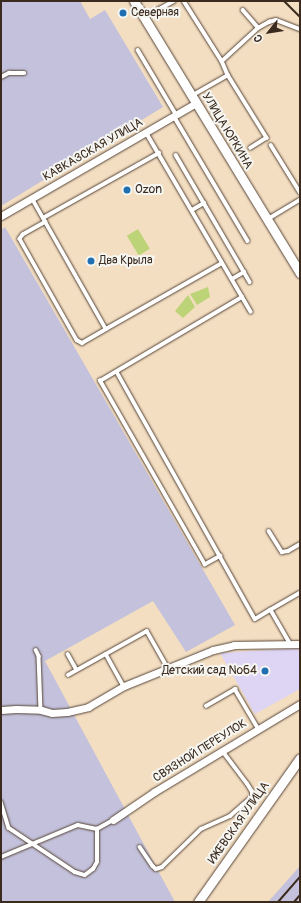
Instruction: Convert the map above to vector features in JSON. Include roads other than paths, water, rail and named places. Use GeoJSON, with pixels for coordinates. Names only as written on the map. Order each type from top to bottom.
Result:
{"type":"FeatureCollection","features":[{"type":"Feature","properties":{"kind":"main road","name":"УЛИЦА ЮРКИНА"},"geometry":{"type":"LineString","coordinates":[[134,1],[300,273]]}},
{"type":"Feature","properties":{"kind":"main road","name":"ИЖЕВСКАЯ УЛИЦА"},"geometry":{"type":"LineString","coordinates":[[198,902],[300,758]]}},
{"type":"Feature","properties":{"kind":"street","name":"КАВКАЗСКАЯ УЛИЦА"},"geometry":{"type":"LineString","coordinates":[[1,216],[175,115],[194,99]]}},
{"type":"Feature","properties":{"kind":"street"},"geometry":{"type":"LineString","coordinates":[[1,710],[41,710],[52,713],[67,712],[88,707],[124,686],[213,650],[234,645],[300,644]]}},
{"type":"Feature","properties":{"kind":"street","name":"СВЯЗНОЙ ПЕРЕУЛОК"},"geometry":{"type":"LineString","coordinates":[[113,820],[258,728],[300,704]]}},
{"type":"Feature","properties":{"kind":"lane"},"geometry":{"type":"LineString","coordinates":[[144,18],[174,1]]}},
{"type":"Feature","properties":{"kind":"lane"},"geometry":{"type":"LineString","coordinates":[[184,1],[222,61],[228,74],[267,138],[251,148]]}},
{"type":"Feature","properties":{"kind":"lane"},"geometry":{"type":"LineString","coordinates":[[243,11],[258,28]]}},
{"type":"Feature","properties":{"kind":"lane"},"geometry":{"type":"LineString","coordinates":[[222,61],[258,28],[269,22],[276,20],[300,29]]}},
{"type":"Feature","properties":{"kind":"lane"},"geometry":{"type":"LineString","coordinates":[[138,50],[248,240]]}},
{"type":"Feature","properties":{"kind":"lane"},"geometry":{"type":"LineString","coordinates":[[1,77],[9,73],[24,73]]}},
{"type":"Feature","properties":{"kind":"lane"},"geometry":{"type":"LineString","coordinates":[[194,99],[228,74]]}},
{"type":"Feature","properties":{"kind":"lane"},"geometry":{"type":"LineString","coordinates":[[146,132],[251,312]]}},
{"type":"Feature","properties":{"kind":"lane"},"geometry":{"type":"LineString","coordinates":[[271,145],[300,192]]}},
{"type":"Feature","properties":{"kind":"lane"},"geometry":{"type":"LineString","coordinates":[[159,153],[44,220],[23,235],[20,239],[77,340],[82,343],[222,263]]}},
{"type":"Feature","properties":{"kind":"lane"},"geometry":{"type":"LineString","coordinates":[[176,155],[250,282]]}},
{"type":"Feature","properties":{"kind":"lane"},"geometry":{"type":"LineString","coordinates":[[32,198],[106,329]]}},
{"type":"Feature","properties":{"kind":"lane"},"geometry":{"type":"LineString","coordinates":[[267,220],[300,200]]}},
{"type":"Feature","properties":{"kind":"lane"},"geometry":{"type":"LineString","coordinates":[[192,210],[204,203]]}},
{"type":"Feature","properties":{"kind":"lane"},"geometry":{"type":"LineString","coordinates":[[232,279],[244,272]]}},
{"type":"Feature","properties":{"kind":"lane"},"geometry":{"type":"LineString","coordinates":[[221,556],[205,565],[100,381],[242,297]]}},
{"type":"Feature","properties":{"kind":"lane"},"geometry":{"type":"LineString","coordinates":[[117,372],[255,619],[300,593]]}},
{"type":"Feature","properties":{"kind":"lane"},"geometry":{"type":"LineString","coordinates":[[269,531],[282,552],[288,551],[300,544]]}},
{"type":"Feature","properties":{"kind":"lane"},"geometry":{"type":"LineString","coordinates":[[270,610],[290,644]]}},
{"type":"Feature","properties":{"kind":"lane"},"geometry":{"type":"LineString","coordinates":[[68,675],[147,631],[168,668]]}},
{"type":"Feature","properties":{"kind":"lane"},"geometry":{"type":"LineString","coordinates":[[36,650],[39,656],[41,710]]}},
{"type":"Feature","properties":{"kind":"lane"},"geometry":{"type":"LineString","coordinates":[[68,654],[77,670]]}},
{"type":"Feature","properties":{"kind":"lane"},"geometry":{"type":"LineString","coordinates":[[106,654],[124,686]]}},
{"type":"Feature","properties":{"kind":"lane"},"geometry":{"type":"LineString","coordinates":[[206,706],[235,689],[258,728]]}},
{"type":"Feature","properties":{"kind":"lane"},"geometry":{"type":"LineString","coordinates":[[140,847],[152,866],[156,869],[162,867],[201,829],[230,816],[252,797],[252,792],[247,784],[222,751]]}},
{"type":"Feature","properties":{"kind":"lane"},"geometry":{"type":"LineString","coordinates":[[1,802],[9,828],[32,845],[75,872],[85,874],[93,869],[97,862],[97,829]]}},
{"type":"Feature","properties":{"kind":"lane"},"geometry":{"type":"LineString","coordinates":[[1,856],[32,845],[78,825],[97,829],[113,820]]}},
{"type":"Feature","properties":{"kind":"railway"},"geometry":{"type":"LineString","coordinates":[[284,1],[300,17]]}},
{"type":"Feature","properties":{"kind":"railway"},"geometry":{"type":"LineString","coordinates":[[278,902],[300,877]]}},
{"type":"Feature","properties":{"kind":"railway"},"geometry":{"type":"LineString","coordinates":[[294,902],[300,895]]}},
{"type":"Feature","properties":{"kind":"place","name":"Северная"},"geometry":{"type":"Point","coordinates":[123,13]}},
{"type":"Feature","properties":{"kind":"place","name":"Ozon"},"geometry":{"type":"Point","coordinates":[127,190]}},
{"type":"Feature","properties":{"kind":"place","name":"Два Крыла"},"geometry":{"type":"Point","coordinates":[91,261]}},
{"type":"Feature","properties":{"kind":"place","name":"Детский сад №64"},"geometry":{"type":"Point","coordinates":[265,671]}}]}
